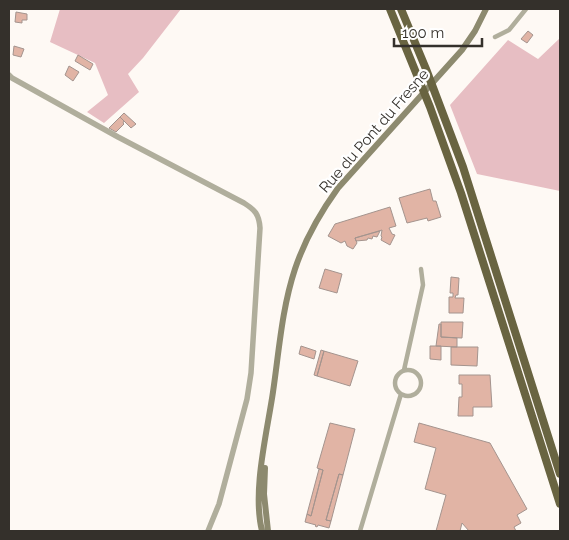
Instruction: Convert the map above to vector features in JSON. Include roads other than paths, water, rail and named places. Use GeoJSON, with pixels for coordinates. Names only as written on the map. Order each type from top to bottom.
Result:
{"type":"FeatureCollection","features":[{"type":"Feature","properties":{"kind":"highway"},"geometry":{"type":"LineString","coordinates":[[390,9],[418,74],[461,193],[560,504]]}},
{"type":"Feature","properties":{"kind":"highway"},"geometry":{"type":"LineString","coordinates":[[401,9],[463,167],[560,474]]}},
{"type":"Feature","properties":{"kind":"main road","name":"Rue du Pont du Fresne"},"geometry":{"type":"LineString","coordinates":[[262,531],[260,502],[261,468],[290,288],[303,248],[313,227],[338,188],[462,50],[475,31],[486,9]]}},
{"type":"Feature","properties":{"kind":"main road","name":"Rue du Pont du Fresne"},"geometry":{"type":"LineString","coordinates":[[264,455],[264,494],[268,531]]}},
{"type":"Feature","properties":{"kind":"street"},"geometry":{"type":"LineString","coordinates":[[495,37],[509,30],[526,9]]}},
{"type":"Feature","properties":{"kind":"street"},"geometry":{"type":"LineString","coordinates":[[9,75],[118,137],[244,203],[255,210],[259,218],[260,228],[251,373],[247,399],[219,504],[208,531]]}},
{"type":"Feature","properties":{"kind":"street"},"geometry":{"type":"LineString","coordinates":[[404,370],[412,370],[419,376],[420,389],[414,395],[406,396],[401,394],[398,392],[395,384],[397,376],[404,370],[424,285],[421,270]]}},
{"type":"Feature","properties":{"kind":"street"},"geometry":{"type":"LineString","coordinates":[[360,531],[401,394]]}}]}
